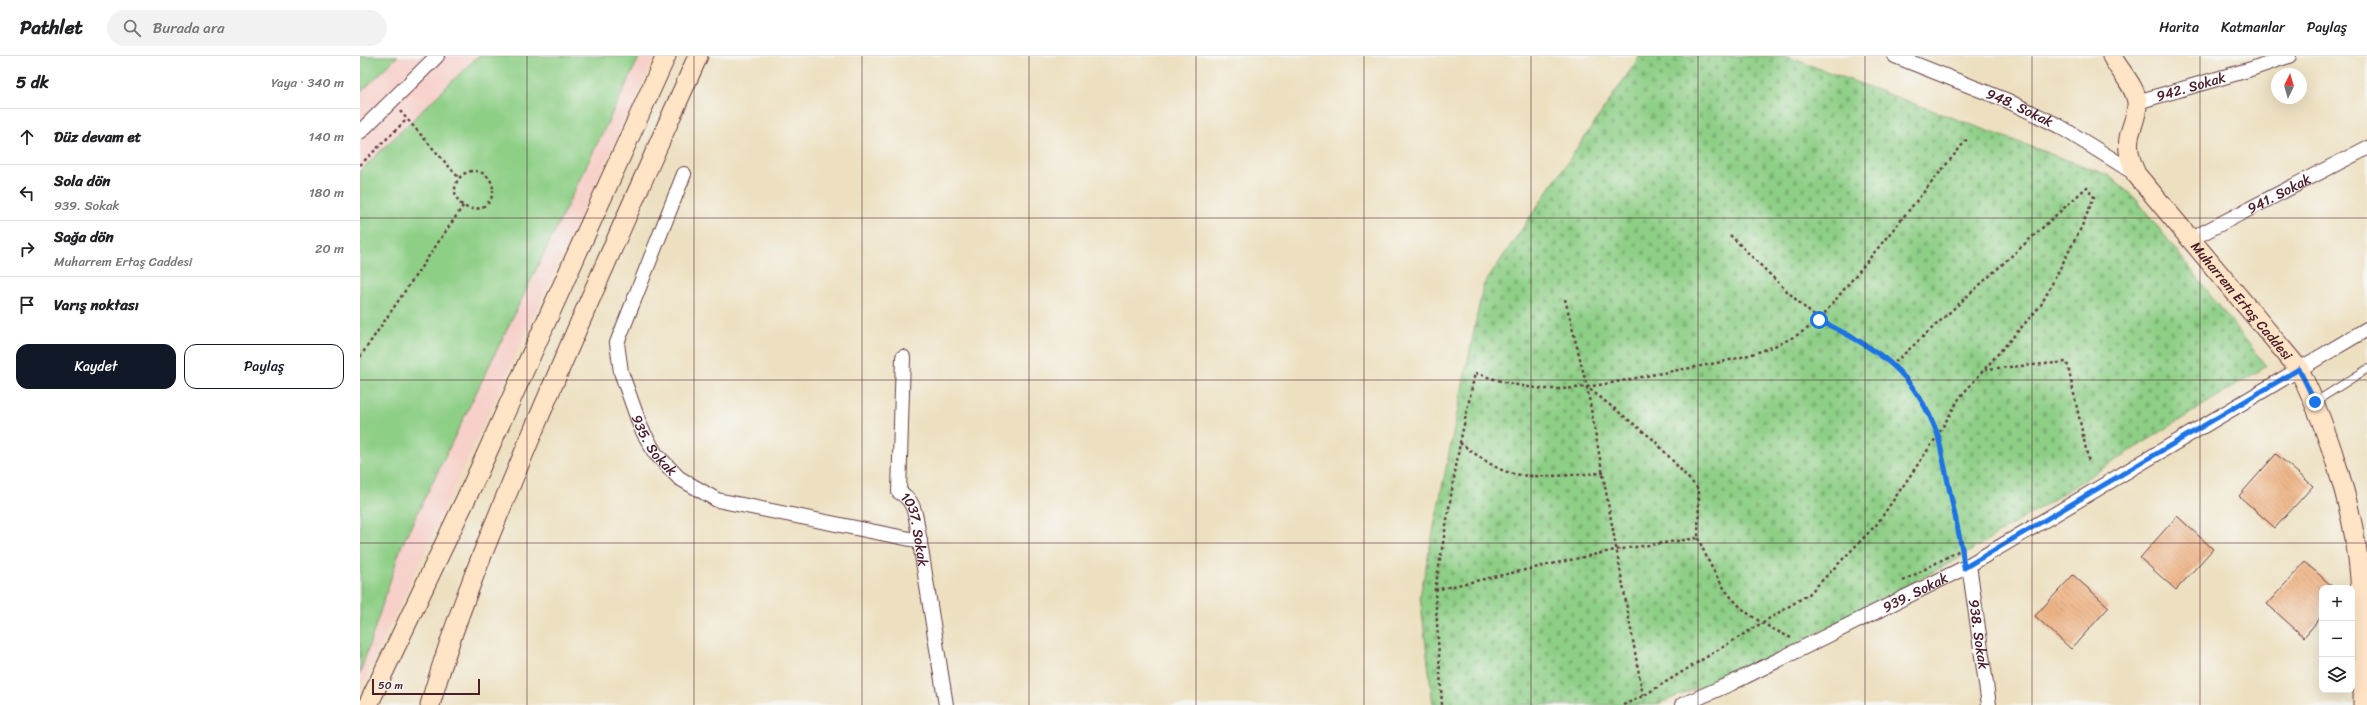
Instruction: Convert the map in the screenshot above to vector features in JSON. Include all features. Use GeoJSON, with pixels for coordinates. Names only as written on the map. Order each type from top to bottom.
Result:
{"type":"FeatureCollection","features":[{"type":"Feature","properties":{"kind":"street"},"geometry":{"type":"LineString","coordinates":[[360,132],[437,56]]}},
{"type":"Feature","properties":{"kind":"street"},"geometry":{"type":"LineString","coordinates":[[368,705],[475,478],[666,56]]}},
{"type":"Feature","properties":{"kind":"street"},"geometry":{"type":"LineString","coordinates":[[430,705],[454,629],[496,519],[590,296],[698,56]]}},
{"type":"Feature","properties":{"kind":"street","name":"948. Sokak"},"geometry":{"type":"LineString","coordinates":[[1895,56],[2008,101],[2052,122],[2136,174]]}},
{"type":"Feature","properties":{"kind":"street","name":"Muharrem Ertaş Caddesi"},"geometry":{"type":"LineString","coordinates":[[2112,56],[2129,82],[2137,102],[2135,121],[2129,139],[2131,161],[2136,174],[2299,369],[2315,402],[2354,533],[2360,577],[2365,661],[2363,705]]}},
{"type":"Feature","properties":{"kind":"street","name":"942. Sokak"},"geometry":{"type":"LineString","coordinates":[[2137,102],[2248,70],[2290,56]]}},
{"type":"Feature","properties":{"kind":"street","name":"941. Sokak"},"geometry":{"type":"LineString","coordinates":[[2191,239],[2367,148]]}},
{"type":"Feature","properties":{"kind":"street","name":"935. Sokak"},"geometry":{"type":"LineString","coordinates":[[684,174],[617,343],[622,372],[641,428],[655,453],[679,478],[717,500],[920,541]]}},
{"type":"Feature","properties":{"kind":"street","name":"939. Sokak"},"geometry":{"type":"LineString","coordinates":[[1682,705],[1732,683],[1966,566],[2367,328]]}},
{"type":"Feature","properties":{"kind":"street","name":"1037. Sokak"},"geometry":{"type":"LineString","coordinates":[[903,357],[899,492],[908,497],[914,505],[946,705]]}},
{"type":"Feature","properties":{"kind":"street","name":"938. Sokak"},"geometry":{"type":"LineString","coordinates":[[1966,566],[1989,705]]}},
{"type":"Feature","properties":{"kind":"lane"},"geometry":{"type":"LineString","coordinates":[[2315,402],[2367,369]]}},
{"type":"Feature","properties":{"kind":"path"},"geometry":{"type":"LineString","coordinates":[[392,101],[406,120],[459,178]]}},
{"type":"Feature","properties":{"kind":"path"},"geometry":{"type":"LineString","coordinates":[[360,165],[406,120]]}},
{"type":"Feature","properties":{"kind":"path"},"geometry":{"type":"LineString","coordinates":[[1442,705],[1435,590],[1460,443],[1475,373],[1513,386],[1547,389],[1587,387],[1743,358],[1803,333],[1819,320],[1968,138]]}},
{"type":"Feature","properties":{"kind":"path"},"geometry":{"type":"LineString","coordinates":[[469,171],[482,172],[491,181],[493,187],[493,193],[487,204],[475,209],[463,206],[454,190],[459,178],[469,171]]}},
{"type":"Feature","properties":{"kind":"path"},"geometry":{"type":"LineString","coordinates":[[1623,705],[1643,696],[1809,594],[1877,524],[1938,435],[1960,397],[2041,305],[2082,226],[2094,198],[2088,187],[1893,364]]}},
{"type":"Feature","properties":{"kind":"path"},"geometry":{"type":"LineString","coordinates":[[360,357],[463,206]]}},
{"type":"Feature","properties":{"kind":"path"},"geometry":{"type":"LineString","coordinates":[[1730,235],[1819,320],[1858,340],[1893,364],[1916,389],[1938,435],[1966,566]]}},
{"type":"Feature","properties":{"kind":"path"},"geometry":{"type":"LineString","coordinates":[[1564,299],[1587,387],[1604,473],[1615,550],[1643,696]]}},
{"type":"Feature","properties":{"kind":"path"},"geometry":{"type":"LineString","coordinates":[[1984,369],[2066,362],[2089,463]]}},
{"type":"Feature","properties":{"kind":"path"},"geometry":{"type":"LineString","coordinates":[[1587,387],[1654,440],[1700,490],[1698,538],[1708,562],[1725,588],[1743,610],[1763,623],[1793,639]]}},
{"type":"Feature","properties":{"kind":"path"},"geometry":{"type":"LineString","coordinates":[[1460,443],[1483,459],[1513,474],[1552,476],[1604,473]]}},
{"type":"Feature","properties":{"kind":"path"},"geometry":{"type":"LineString","coordinates":[[1435,590],[1615,550],[1698,538]]}},
{"type":"Feature","properties":{"kind":"path"},"geometry":{"type":"LineString","coordinates":[[1899,583],[1962,549]]}},
{"type":"Feature","properties":{"kind":"shaded area"},"geometry":{"type":"Polygon","coordinates":[[[360,56],[655,56],[360,690],[360,56]]]}},
{"type":"Feature","properties":{"kind":"green space"},"geometry":{"type":"Polygon","coordinates":[[[360,56],[398,56],[360,93],[360,56]]]}},
{"type":"Feature","properties":{"kind":"green space"},"geometry":{"type":"Polygon","coordinates":[[[478,56],[640,56],[401,547],[360,674],[360,171],[478,56]]]}},
{"type":"Feature","properties":{"kind":"green space"},"geometry":{"type":"Polygon","coordinates":[[[1640,56],[1785,56],[2108,175],[2136,199],[2266,366],[1958,559],[1762,662],[1655,705],[1433,705],[1420,596],[1483,286],[1640,56]]]}},
{"type":"Feature","properties":{"kind":"building"},"geometry":{"type":"Polygon","coordinates":[[[2276,454],[2313,486],[2275,528],[2239,496],[2276,454]]]}},
{"type":"Feature","properties":{"kind":"building"},"geometry":{"type":"Polygon","coordinates":[[[2177,516],[2213,549],[2176,590],[2140,558],[2177,516]]]}},
{"type":"Feature","properties":{"kind":"building"},"geometry":{"type":"Polygon","coordinates":[[[2305,562],[2331,585],[2319,585],[2319,620],[2304,637],[2267,604],[2305,562]]]}},
{"type":"Feature","properties":{"kind":"building"},"geometry":{"type":"Polygon","coordinates":[[[2073,575],[2109,607],[2071,649],[2035,616],[2073,575]]]}},
{"type":"Feature","properties":{"kind":"route"},"geometry":{"type":"LineString","coordinates":[[1819,320],[1858,340],[1893,364],[1916,389],[1938,435],[1962,549],[1964,568],[2299,369],[2315,402]]}}]}
